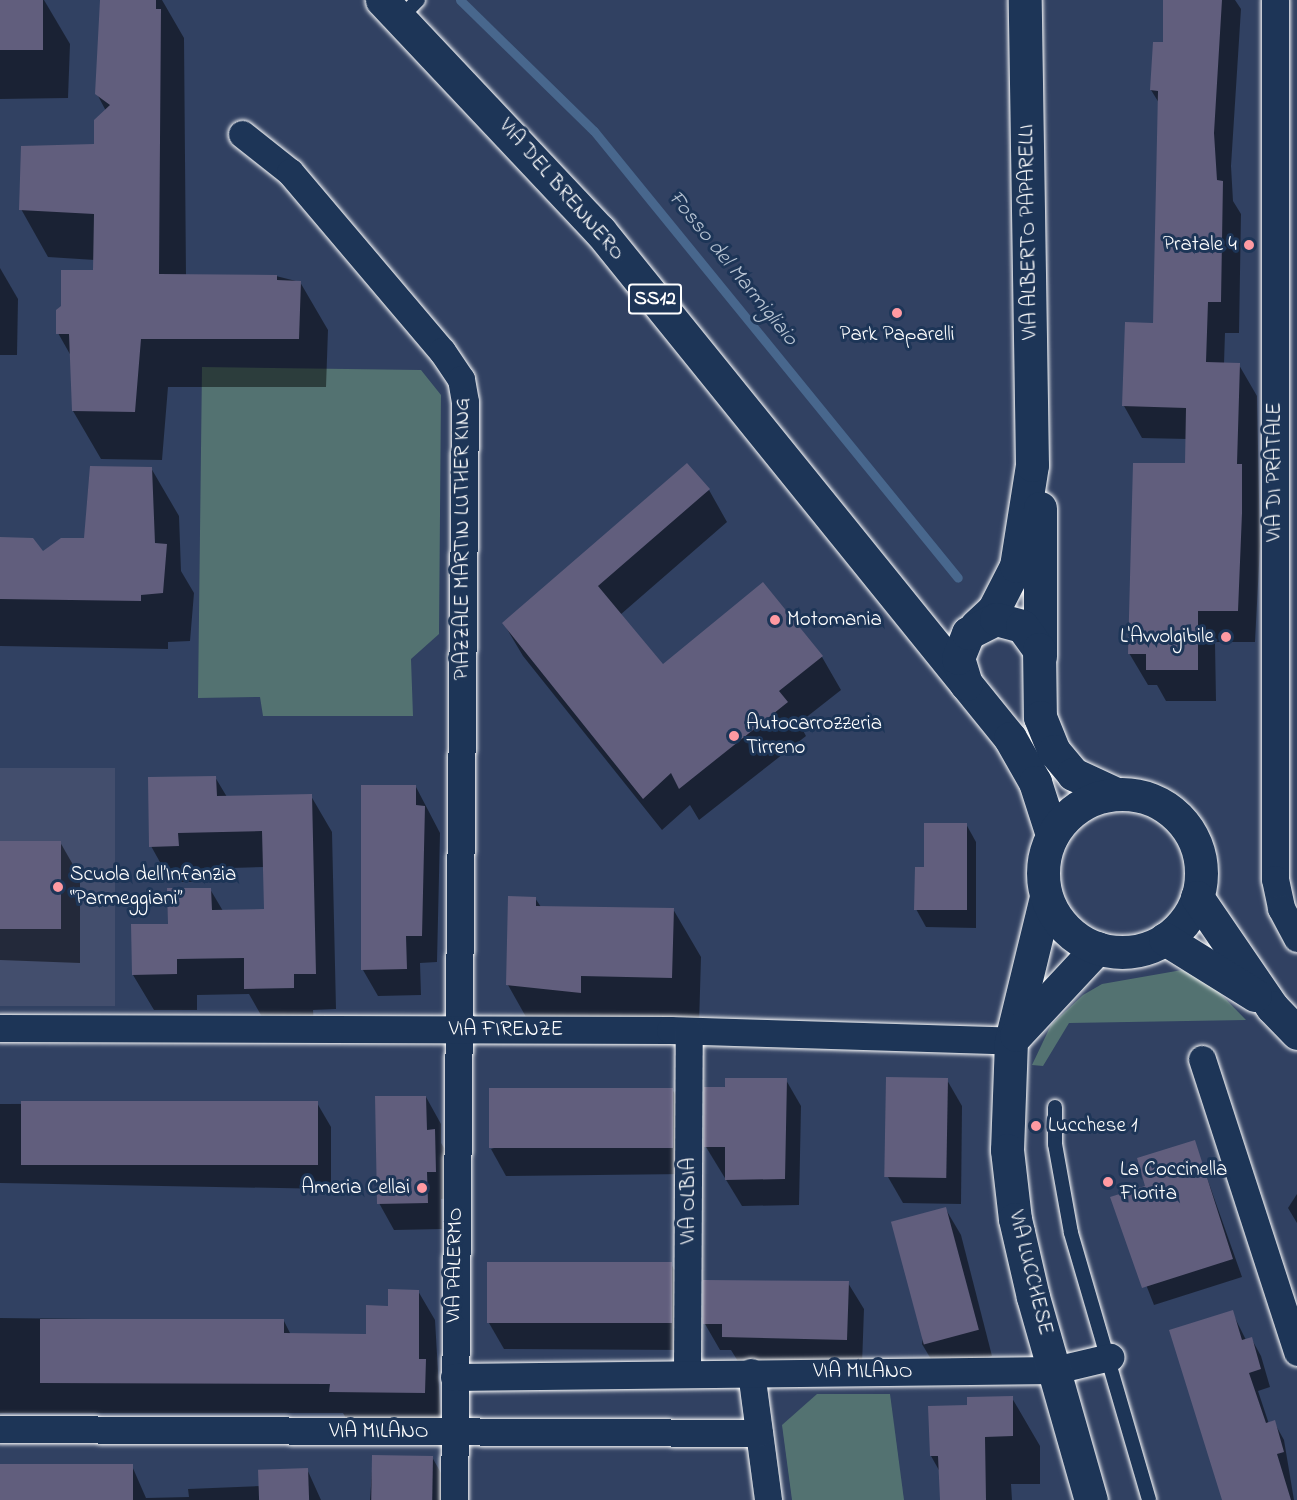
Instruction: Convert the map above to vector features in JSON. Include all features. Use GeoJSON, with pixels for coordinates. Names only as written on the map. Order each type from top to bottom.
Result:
{"type":"FeatureCollection","features":[{"type":"Feature","properties":{"kind":"main road","name":"VIA ALBERTO PAPARELLI"},"geometry":{"type":"LineString","coordinates":[[1024,0],[1032,465],[1042,530],[1040,656]]}},
{"type":"Feature","properties":{"kind":"main road","name":"VIA DEL BRENNERO"},"geometry":{"type":"LineString","coordinates":[[400,6],[600,231],[906,616],[966,684],[1029,769],[1052,835]]}},
{"type":"Feature","properties":{"kind":"main road","name":"VIA ALBERTO PAPARELLI"},"geometry":{"type":"LineString","coordinates":[[976,626],[994,609],[1016,566],[1032,465]]}},
{"type":"Feature","properties":{"kind":"main road"},"geometry":{"type":"LineString","coordinates":[[906,616],[936,625],[976,626],[996,619],[1018,624],[1033,637],[1040,656],[1040,717],[1054,751],[1072,774],[1116,794],[1155,801],[1186,826],[1200,857],[1197,897],[1185,921],[1165,939],[1135,951],[1097,948],[1065,929],[1046,897],[1043,865],[1052,835],[1082,804],[1116,794]]}},
{"type":"Feature","properties":{"kind":"main road","name":"VIA DEL BRENNERO"},"geometry":{"type":"LineString","coordinates":[[966,684],[959,652],[976,626]]}},
{"type":"Feature","properties":{"kind":"main road","name":"VIA LUCCHESE"},"geometry":{"type":"LineString","coordinates":[[1046,897],[1011,1041],[1010,1186],[1055,1370],[1091,1500]]}},
{"type":"Feature","properties":{"kind":"main road"},"geometry":{"type":"LineString","coordinates":[[1197,897],[1272,1007],[1297,1033]]}},
{"type":"Feature","properties":{"kind":"main road"},"geometry":{"type":"LineString","coordinates":[[1165,939],[1272,1007]]}},
{"type":"Feature","properties":{"kind":"main road"},"geometry":{"type":"LineString","coordinates":[[1011,1041],[1097,948]]}},
{"type":"Feature","properties":{"kind":"street","name":"VIA DI PRATALE"},"geometry":{"type":"LineString","coordinates":[[1275,0],[1286,296],[1275,879],[1281,908],[1297,938]]}},
{"type":"Feature","properties":{"kind":"street","name":"PIAZZALE MARTIN LUTHER KING"},"geometry":{"type":"LineString","coordinates":[[242,134],[290,172],[461,380],[459,1030]]}},
{"type":"Feature","properties":{"kind":"street","name":"VIA FIRENZE"},"geometry":{"type":"LineString","coordinates":[[0,1028],[689,1031],[1011,1041]]}},
{"type":"Feature","properties":{"kind":"street","name":"VIA PALERMO"},"geometry":{"type":"LineString","coordinates":[[454,1500],[459,1030]]}},
{"type":"Feature","properties":{"kind":"street","name":"VIA OLBIA"},"geometry":{"type":"LineString","coordinates":[[687,1372],[689,1031]]}},
{"type":"Feature","properties":{"kind":"street"},"geometry":{"type":"LineString","coordinates":[[1202,1059],[1297,1352]]}},
{"type":"Feature","properties":{"kind":"street","name":"VIA MILANO"},"geometry":{"type":"LineString","coordinates":[[454,1377],[687,1372],[1055,1370],[1110,1357]]}},
{"type":"Feature","properties":{"kind":"street"},"geometry":{"type":"LineString","coordinates":[[751,1372],[768,1500]]}},
{"type":"Feature","properties":{"kind":"street","name":"VIA MILANO"},"geometry":{"type":"LineString","coordinates":[[0,1429],[759,1433]]}},
{"type":"Feature","properties":{"kind":"lane"},"geometry":{"type":"LineString","coordinates":[[1055,1107],[1055,1144],[1071,1233],[1110,1357],[1149,1500]]}},
{"type":"Feature","properties":{"kind":"shaded area","name":"Scuola dell’Infanzia “Parmeggiani”"},"geometry":{"type":"Polygon","coordinates":[[[0,768],[115,768],[115,1006],[0,1006],[0,768]]]}},
{"type":"Feature","properties":{"kind":"green space"},"geometry":{"type":"Polygon","coordinates":[[[202,367],[421,370],[441,395],[439,634],[411,659],[413,716],[263,716],[260,697],[198,698],[202,367]]]}},
{"type":"Feature","properties":{"kind":"green space"},"geometry":{"type":"Polygon","coordinates":[[[1182,970],[1211,984],[1246,1020],[1069,1023],[1043,1066],[1032,1065],[1051,1025],[1083,995],[1102,984],[1182,970]]]}},
{"type":"Feature","properties":{"kind":"green space"},"geometry":{"type":"Polygon","coordinates":[[[817,1394],[890,1394],[904,1500],[792,1500],[782,1425],[817,1394]]]}},
{"type":"Feature","properties":{"kind":"building"},"geometry":{"type":"Polygon","coordinates":[[[0,0],[43,0],[43,50],[0,50],[0,0]]]}},
{"type":"Feature","properties":{"kind":"building"},"geometry":{"type":"Polygon","coordinates":[[[100,0],[156,0],[156,9],[161,9],[159,274],[277,275],[277,280],[301,281],[299,339],[141,339],[135,412],[72,411],[69,334],[56,334],[56,310],[61,306],[61,270],[93,270],[94,214],[19,210],[21,146],[94,144],[94,120],[110,105],[95,94],[100,0]]]}},
{"type":"Feature","properties":{"kind":"building"},"geometry":{"type":"Polygon","coordinates":[[[1163,0],[1222,0],[1214,133],[1217,180],[1223,181],[1221,302],[1208,302],[1206,362],[1240,363],[1237,464],[1242,464],[1242,513],[1238,611],[1198,611],[1198,670],[1146,670],[1146,654],[1128,654],[1133,463],[1185,463],[1186,408],[1122,406],[1125,322],[1153,323],[1158,91],[1150,90],[1153,42],[1163,42],[1163,0]]]}},
{"type":"Feature","properties":{"kind":"building"},"geometry":{"type":"Polygon","coordinates":[[[687,463],[710,489],[598,586],[663,664],[763,582],[823,656],[779,691],[788,702],[679,789],[671,773],[643,799],[502,623],[687,463]]]}},
{"type":"Feature","properties":{"kind":"building"},"geometry":{"type":"Polygon","coordinates":[[[90,466],[152,467],[155,543],[167,544],[163,593],[141,595],[141,601],[0,599],[0,537],[33,538],[43,551],[61,538],[84,538],[90,466]]]}},
{"type":"Feature","properties":{"kind":"building"},"geometry":{"type":"Polygon","coordinates":[[[216,776],[217,796],[312,794],[316,974],[294,974],[294,988],[244,989],[244,958],[177,959],[177,974],[132,975],[131,924],[168,924],[167,888],[211,888],[212,910],[264,909],[262,831],[178,833],[179,846],[149,847],[148,777],[216,776]]]}},
{"type":"Feature","properties":{"kind":"building"},"geometry":{"type":"Polygon","coordinates":[[[361,785],[416,785],[416,805],[425,806],[422,936],[406,936],[407,969],[361,970],[361,785]]]}},
{"type":"Feature","properties":{"kind":"building"},"geometry":{"type":"Polygon","coordinates":[[[924,823],[967,823],[967,910],[914,910],[915,867],[924,867],[924,823]]]}},
{"type":"Feature","properties":{"kind":"building"},"geometry":{"type":"Polygon","coordinates":[[[0,841],[61,841],[61,929],[0,929],[0,841]]]}},
{"type":"Feature","properties":{"kind":"building"},"geometry":{"type":"Polygon","coordinates":[[[508,896],[536,897],[536,906],[674,908],[672,978],[581,976],[581,993],[506,985],[508,896]]]}},
{"type":"Feature","properties":{"kind":"building"},"geometry":{"type":"Polygon","coordinates":[[[886,1077],[948,1078],[946,1178],[884,1177],[886,1077]]]}},
{"type":"Feature","properties":{"kind":"building"},"geometry":{"type":"Polygon","coordinates":[[[725,1078],[787,1078],[785,1179],[725,1180],[725,1147],[704,1147],[704,1087],[725,1087],[725,1078]]]}},
{"type":"Feature","properties":{"kind":"building"},"geometry":{"type":"Polygon","coordinates":[[[489,1088],[673,1088],[673,1148],[489,1148],[489,1088]]]}},
{"type":"Feature","properties":{"kind":"building"},"geometry":{"type":"Polygon","coordinates":[[[375,1096],[426,1096],[427,1130],[435,1129],[436,1172],[427,1172],[428,1203],[377,1204],[375,1096]]]}},
{"type":"Feature","properties":{"kind":"building"},"geometry":{"type":"Polygon","coordinates":[[[21,1101],[318,1101],[318,1165],[21,1165],[21,1101]]]}},
{"type":"Feature","properties":{"kind":"building"},"geometry":{"type":"Polygon","coordinates":[[[1195,1140],[1233,1259],[1142,1288],[1110,1197],[1145,1186],[1137,1158],[1195,1140]]]}},
{"type":"Feature","properties":{"kind":"building"},"geometry":{"type":"Polygon","coordinates":[[[946,1207],[979,1330],[924,1344],[891,1222],[946,1207]]]}},
{"type":"Feature","properties":{"kind":"building"},"geometry":{"type":"Polygon","coordinates":[[[487,1262],[672,1262],[672,1323],[487,1323],[487,1262]]]}},
{"type":"Feature","properties":{"kind":"building"},"geometry":{"type":"Polygon","coordinates":[[[703,1280],[849,1281],[847,1340],[722,1337],[722,1324],[703,1324],[703,1280]]]}},
{"type":"Feature","properties":{"kind":"building"},"geometry":{"type":"Polygon","coordinates":[[[388,1289],[419,1290],[419,1359],[426,1359],[425,1393],[329,1392],[330,1384],[40,1383],[40,1319],[284,1319],[284,1333],[366,1334],[366,1305],[388,1306],[388,1289]]]}},
{"type":"Feature","properties":{"kind":"building"},"geometry":{"type":"Polygon","coordinates":[[[1233,1310],[1242,1340],[1252,1337],[1261,1369],[1249,1373],[1266,1423],[1275,1420],[1284,1452],[1277,1454],[1291,1500],[1222,1500],[1169,1330],[1233,1310]]]}},
{"type":"Feature","properties":{"kind":"building"},"geometry":{"type":"Polygon","coordinates":[[[1013,1396],[1013,1436],[985,1437],[986,1500],[940,1500],[938,1456],[930,1456],[928,1406],[967,1405],[967,1397],[1013,1396]]]}},
{"type":"Feature","properties":{"kind":"building"},"geometry":{"type":"Polygon","coordinates":[[[372,1455],[433,1456],[432,1500],[371,1500],[372,1455]]]}},
{"type":"Feature","properties":{"kind":"building"},"geometry":{"type":"Polygon","coordinates":[[[0,1464],[133,1464],[133,1500],[0,1500],[0,1464]]]}},
{"type":"Feature","properties":{"kind":"building"},"geometry":{"type":"Polygon","coordinates":[[[308,1468],[309,1500],[259,1500],[258,1470],[308,1468]]]}},
{"type":"Feature","properties":{"kind":"waterway","name":"Fosso del Marmigliaio"},"geometry":{"type":"LineString","coordinates":[[460,0],[594,131],[958,578]]}},
{"type":"Feature","properties":{"kind":"place","name":"Pratale 4"},"geometry":{"type":"Point","coordinates":[1249,245]}},
{"type":"Feature","properties":{"kind":"place","name":"Park Paparelli"},"geometry":{"type":"Point","coordinates":[897,313]}},
{"type":"Feature","properties":{"kind":"place","name":"Motomania"},"geometry":{"type":"Point","coordinates":[775,620]}},
{"type":"Feature","properties":{"kind":"place","name":"L'Avvolgibile"},"geometry":{"type":"Point","coordinates":[1226,637]}},
{"type":"Feature","properties":{"kind":"place","name":"Autocarrozzeria Tirreno"},"geometry":{"type":"Point","coordinates":[734,736]}},
{"type":"Feature","properties":{"kind":"place","name":"Scuola dell’Infanzia “Parmeggiani”"},"geometry":{"type":"Point","coordinates":[58,887]}},
{"type":"Feature","properties":{"kind":"place","name":"Lucchese 1"},"geometry":{"type":"Point","coordinates":[1036,1126]}},
{"type":"Feature","properties":{"kind":"place","name":"La Coccinella Fiorita"},"geometry":{"type":"Point","coordinates":[1108,1182]}},
{"type":"Feature","properties":{"kind":"place","name":"Ameria Cellai"},"geometry":{"type":"Point","coordinates":[422,1188]}}]}
